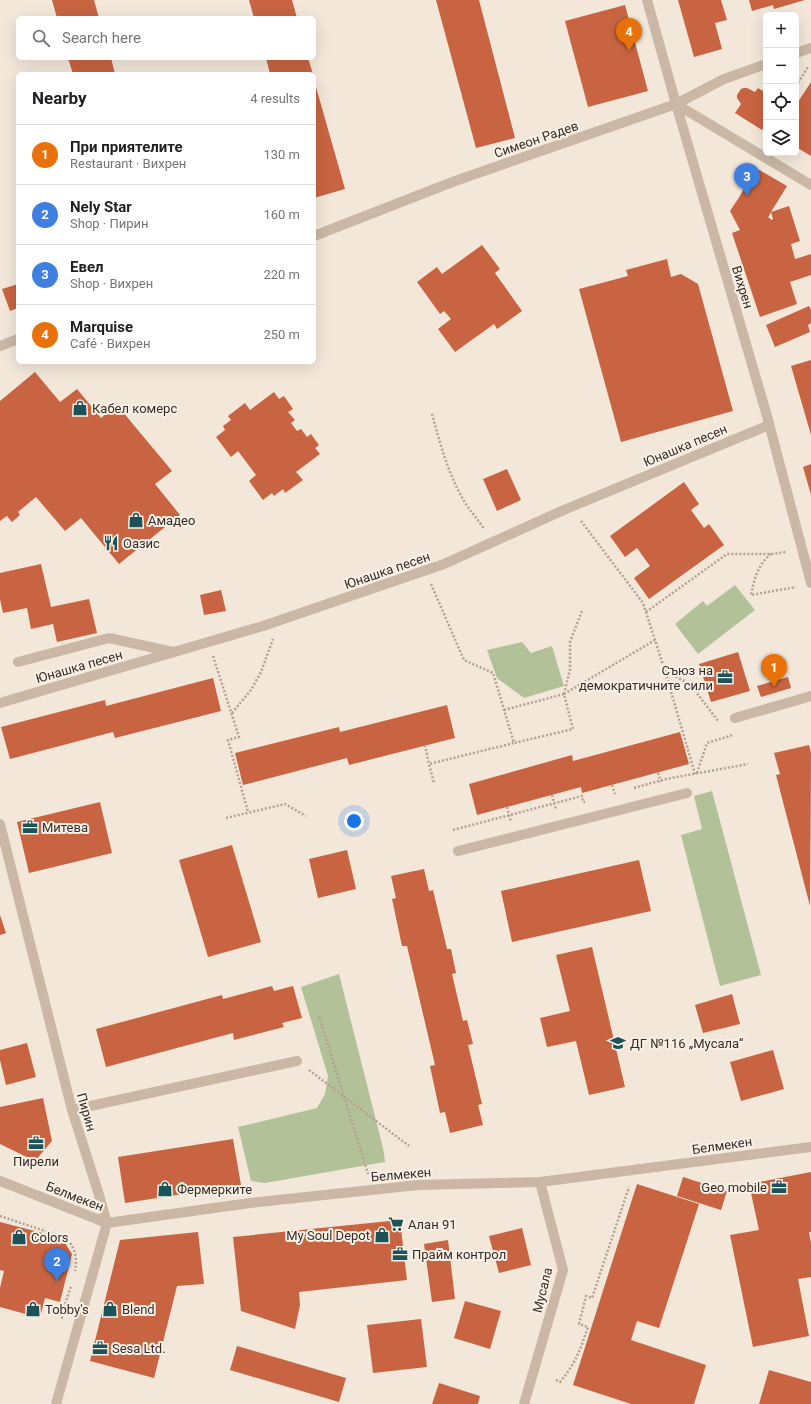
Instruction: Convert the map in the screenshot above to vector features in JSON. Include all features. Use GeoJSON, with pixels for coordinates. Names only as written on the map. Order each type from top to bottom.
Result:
{"type":"FeatureCollection","features":[{"type":"Feature","properties":{"kind":"street","name":"Вихрен"},"geometry":{"type":"LineString","coordinates":[[647,0],[769,425],[811,582]]}},
{"type":"Feature","properties":{"kind":"street"},"geometry":{"type":"LineString","coordinates":[[799,52],[811,48]]}},
{"type":"Feature","properties":{"kind":"street","name":"Симеон Радев"},"geometry":{"type":"LineString","coordinates":[[316,235],[455,181],[676,104],[724,79],[763,65]]}},
{"type":"Feature","properties":{"kind":"street"},"geometry":{"type":"LineString","coordinates":[[676,104],[811,185]]}},
{"type":"Feature","properties":{"kind":"street"},"geometry":{"type":"LineString","coordinates":[[0,346],[16,340]]}},
{"type":"Feature","properties":{"kind":"street","name":"Юнашка песен"},"geometry":{"type":"LineString","coordinates":[[0,703],[263,626],[425,571],[444,564],[571,507],[769,425]]}},
{"type":"Feature","properties":{"kind":"street"},"geometry":{"type":"LineString","coordinates":[[18,662],[109,638],[173,652]]}},
{"type":"Feature","properties":{"kind":"street"},"geometry":{"type":"LineString","coordinates":[[735,718],[811,696]]}},
{"type":"Feature","properties":{"kind":"street"},"geometry":{"type":"LineString","coordinates":[[458,851],[687,793]]}},
{"type":"Feature","properties":{"kind":"street","name":"Пирин"},"geometry":{"type":"LineString","coordinates":[[0,824],[72,1110],[100,1195],[107,1223],[56,1404]]}},
{"type":"Feature","properties":{"kind":"street"},"geometry":{"type":"LineString","coordinates":[[72,1110],[297,1061]]}},
{"type":"Feature","properties":{"kind":"street","name":"Белмекен"},"geometry":{"type":"LineString","coordinates":[[0,1181],[107,1223],[250,1203],[418,1185],[540,1182],[811,1146]]}},
{"type":"Feature","properties":{"kind":"street","name":"Мусала"},"geometry":{"type":"LineString","coordinates":[[524,1404],[563,1270],[540,1182]]}},
{"type":"Feature","properties":{"kind":"path"},"geometry":{"type":"LineString","coordinates":[[797,84],[804,73]]}},
{"type":"Feature","properties":{"kind":"path"},"geometry":{"type":"LineString","coordinates":[[432,414],[455,484],[464,502],[493,542]]}},
{"type":"Feature","properties":{"kind":"path"},"geometry":{"type":"LineString","coordinates":[[571,507],[643,603],[696,774],[706,743],[729,736]]}},
{"type":"Feature","properties":{"kind":"path"},"geometry":{"type":"LineString","coordinates":[[646,612],[727,554],[771,554],[764,559],[758,570],[751,595],[797,587]]}},
{"type":"Feature","properties":{"kind":"path"},"geometry":{"type":"LineString","coordinates":[[425,571],[464,660],[494,673],[514,743]]}},
{"type":"Feature","properties":{"kind":"path"},"geometry":{"type":"LineString","coordinates":[[429,764],[573,729],[564,694],[570,669],[570,642],[582,611]]}},
{"type":"Feature","properties":{"kind":"path"},"geometry":{"type":"LineString","coordinates":[[504,710],[564,694],[655,640]]}},
{"type":"Feature","properties":{"kind":"path"},"geometry":{"type":"LineString","coordinates":[[232,713],[251,690],[261,672],[268,651]]}},
{"type":"Feature","properties":{"kind":"path"},"geometry":{"type":"LineString","coordinates":[[215,662],[239,737],[228,740],[248,812]]}},
{"type":"Feature","properties":{"kind":"path"},"geometry":{"type":"LineString","coordinates":[[665,671],[690,684],[707,706]]}},
{"type":"Feature","properties":{"kind":"path"},"geometry":{"type":"LineString","coordinates":[[424,745],[434,783]]}},
{"type":"Feature","properties":{"kind":"path"},"geometry":{"type":"LineString","coordinates":[[712,771],[748,764]]}},
{"type":"Feature","properties":{"kind":"path"},"geometry":{"type":"LineString","coordinates":[[630,789],[660,780]]}},
{"type":"Feature","properties":{"kind":"path"},"geometry":{"type":"LineString","coordinates":[[614,793],[622,791]]}},
{"type":"Feature","properties":{"kind":"path"},"geometry":{"type":"LineString","coordinates":[[552,795],[557,814]]}},
{"type":"Feature","properties":{"kind":"path"},"geometry":{"type":"LineString","coordinates":[[453,830],[582,796]]}},
{"type":"Feature","properties":{"kind":"path"},"geometry":{"type":"LineString","coordinates":[[226,818],[285,804],[306,816]]}},
{"type":"Feature","properties":{"kind":"path"},"geometry":{"type":"LineString","coordinates":[[507,807],[512,828]]}},
{"type":"Feature","properties":{"kind":"path"},"geometry":{"type":"LineString","coordinates":[[319,1016],[373,1190]]}},
{"type":"Feature","properties":{"kind":"path"},"geometry":{"type":"LineString","coordinates":[[297,1061],[409,1146]]}},
{"type":"Feature","properties":{"kind":"path"},"geometry":{"type":"LineString","coordinates":[[556,1380],[560,1382],[578,1355],[588,1327],[579,1324],[586,1296],[592,1298],[636,1170]]}},
{"type":"Feature","properties":{"kind":"path"},"geometry":{"type":"LineString","coordinates":[[0,1216],[66,1238],[76,1254],[74,1273]]}},
{"type":"Feature","properties":{"kind":"path"},"geometry":{"type":"LineString","coordinates":[[62,1317],[72,1282]]}},
{"type":"Feature","properties":{"kind":"green space"},"geometry":{"type":"Polygon","coordinates":[[[735,585],[755,610],[698,654],[675,624],[703,601],[707,606],[735,585]]]}},
{"type":"Feature","properties":{"kind":"green space"},"geometry":{"type":"Polygon","coordinates":[[[522,642],[531,653],[552,646],[564,686],[524,698],[497,678],[487,650],[522,642]]]}},
{"type":"Feature","properties":{"kind":"green space"},"geometry":{"type":"Polygon","coordinates":[[[712,791],[761,975],[720,986],[681,835],[702,829],[694,796],[712,791]]]}},
{"type":"Feature","properties":{"kind":"green space"},"geometry":{"type":"Polygon","coordinates":[[[339,974],[383,1148],[385,1162],[265,1183],[251,1181],[238,1127],[317,1108],[325,1094],[328,1076],[301,987],[339,974]]]}},
{"type":"Feature","properties":{"kind":"building"},"geometry":{"type":"Polygon","coordinates":[[[52,0],[94,0],[98,16],[56,16],[52,0]]]}},
{"type":"Feature","properties":{"kind":"building"},"geometry":{"type":"Polygon","coordinates":[[[249,0],[292,0],[296,16],[253,16],[249,0]]]}},
{"type":"Feature","properties":{"kind":"building"},"geometry":{"type":"Polygon","coordinates":[[[436,0],[479,0],[515,138],[476,148],[436,0]]]}},
{"type":"Feature","properties":{"kind":"building"},"geometry":{"type":"Polygon","coordinates":[[[678,0],[721,0],[727,20],[715,23],[722,49],[694,57],[678,0]]]}},
{"type":"Feature","properties":{"kind":"building"},"geometry":{"type":"Polygon","coordinates":[[[749,0],[805,0],[774,9],[773,5],[752,11],[749,0]]]}},
{"type":"Feature","properties":{"kind":"building"},"geometry":{"type":"Polygon","coordinates":[[[625,5],[648,91],[588,107],[565,21],[625,5]]]}},
{"type":"Feature","properties":{"kind":"building"},"geometry":{"type":"Polygon","coordinates":[[[69,60],[112,60],[114,72],[72,72],[69,60]]]}},
{"type":"Feature","properties":{"kind":"building"},"geometry":{"type":"Polygon","coordinates":[[[266,60],[309,60],[312,72],[270,72],[266,60]]]}},
{"type":"Feature","properties":{"kind":"building"},"geometry":{"type":"Polygon","coordinates":[[[811,82],[811,156],[799,149],[799,100],[811,82]]]}},
{"type":"Feature","properties":{"kind":"building"},"geometry":{"type":"Polygon","coordinates":[[[316,87],[345,189],[316,197],[316,87]]]}},
{"type":"Feature","properties":{"kind":"building"},"geometry":{"type":"Polygon","coordinates":[[[747,88],[755,92],[758,88],[763,91],[762,130],[735,113],[741,104],[737,98],[737,95],[741,89],[747,88]]]}},
{"type":"Feature","properties":{"kind":"building"},"geometry":{"type":"Polygon","coordinates":[[[756,168],[787,186],[771,212],[789,206],[800,241],[791,244],[795,259],[811,254],[811,275],[790,282],[797,304],[760,317],[732,233],[740,230],[730,211],[756,168]],[[771,212],[768,218],[771,220],[773,219],[771,212]]]}},
{"type":"Feature","properties":{"kind":"building"},"geometry":{"type":"Polygon","coordinates":[[[482,245],[500,269],[495,273],[522,311],[497,329],[494,324],[455,352],[438,329],[451,319],[444,311],[440,314],[417,282],[437,267],[442,274],[482,245]]]}},
{"type":"Feature","properties":{"kind":"building"},"geometry":{"type":"Polygon","coordinates":[[[667,259],[671,277],[681,274],[698,284],[733,411],[621,442],[579,289],[628,276],[626,270],[667,259]]]}},
{"type":"Feature","properties":{"kind":"building"},"geometry":{"type":"Polygon","coordinates":[[[16,285],[16,309],[10,311],[2,289],[16,285]]]}},
{"type":"Feature","properties":{"kind":"building"},"geometry":{"type":"Polygon","coordinates":[[[809,306],[811,310],[811,323],[808,325],[810,332],[775,347],[766,325],[809,306]]]}},
{"type":"Feature","properties":{"kind":"building"},"geometry":{"type":"Polygon","coordinates":[[[811,360],[811,435],[791,366],[811,360]]]}},
{"type":"Feature","properties":{"kind":"building"},"geometry":{"type":"Polygon","coordinates":[[[35,372],[60,402],[77,389],[101,418],[117,405],[172,471],[155,484],[180,515],[119,564],[81,518],[65,531],[36,497],[18,512],[20,515],[12,522],[7,516],[0,521],[0,401],[35,372]]]}},
{"type":"Feature","properties":{"kind":"building"},"geometry":{"type":"Polygon","coordinates":[[[274,392],[279,399],[284,396],[293,409],[288,412],[295,420],[291,423],[297,431],[301,429],[307,437],[311,434],[319,445],[315,448],[320,454],[296,472],[303,480],[285,493],[283,489],[274,496],[272,493],[263,500],[249,481],[256,475],[238,451],[231,457],[216,437],[225,430],[223,426],[231,420],[228,416],[245,403],[250,410],[274,392]]]}},
{"type":"Feature","properties":{"kind":"building"},"geometry":{"type":"Polygon","coordinates":[[[811,464],[811,495],[803,467],[811,464]]]}},
{"type":"Feature","properties":{"kind":"building"},"geometry":{"type":"Polygon","coordinates":[[[507,469],[521,500],[497,511],[483,479],[507,469]]]}},
{"type":"Feature","properties":{"kind":"building"},"geometry":{"type":"Polygon","coordinates":[[[684,482],[699,504],[691,510],[704,528],[709,524],[724,545],[649,599],[634,578],[650,566],[637,548],[625,557],[610,536],[684,482]]]}},
{"type":"Feature","properties":{"kind":"building"},"geometry":{"type":"Polygon","coordinates":[[[41,564],[51,607],[89,599],[97,633],[57,642],[53,624],[31,629],[27,608],[3,613],[0,599],[0,573],[41,564]]]}},
{"type":"Feature","properties":{"kind":"building"},"geometry":{"type":"Polygon","coordinates":[[[221,590],[226,611],[204,615],[200,595],[221,590]]]}},
{"type":"Feature","properties":{"kind":"building"},"geometry":{"type":"Polygon","coordinates":[[[738,652],[750,691],[711,702],[699,664],[738,652]]]}},
{"type":"Feature","properties":{"kind":"building"},"geometry":{"type":"Polygon","coordinates":[[[788,677],[791,688],[761,697],[757,686],[788,677]]]}},
{"type":"Feature","properties":{"kind":"building"},"geometry":{"type":"Polygon","coordinates":[[[213,678],[221,711],[115,738],[113,732],[10,759],[1,727],[105,700],[106,706],[213,678]]]}},
{"type":"Feature","properties":{"kind":"building"},"geometry":{"type":"Polygon","coordinates":[[[447,705],[455,738],[349,765],[347,758],[243,785],[235,753],[339,727],[340,732],[447,705]]]}},
{"type":"Feature","properties":{"kind":"building"},"geometry":{"type":"Polygon","coordinates":[[[680,732],[689,764],[582,793],[581,787],[477,815],[469,784],[572,755],[573,761],[680,732]]]}},
{"type":"Feature","properties":{"kind":"building"},"geometry":{"type":"Polygon","coordinates":[[[809,745],[811,753],[810,906],[776,775],[780,774],[774,753],[809,745]]]}},
{"type":"Feature","properties":{"kind":"building"},"geometry":{"type":"Polygon","coordinates":[[[100,802],[112,853],[29,873],[17,822],[100,802]]]}},
{"type":"Feature","properties":{"kind":"building"},"geometry":{"type":"Polygon","coordinates":[[[232,845],[261,942],[208,957],[179,860],[232,845]]]}},
{"type":"Feature","properties":{"kind":"building"},"geometry":{"type":"Polygon","coordinates":[[[347,850],[356,889],[318,898],[309,859],[347,850]]]}},
{"type":"Feature","properties":{"kind":"building"},"geometry":{"type":"Polygon","coordinates":[[[639,860],[651,911],[512,942],[501,891],[639,860]]]}},
{"type":"Feature","properties":{"kind":"building"},"geometry":{"type":"Polygon","coordinates":[[[424,869],[429,891],[433,890],[447,949],[451,949],[456,973],[452,974],[463,1021],[467,1020],[473,1044],[468,1045],[482,1104],[478,1105],[483,1125],[450,1133],[445,1112],[440,1113],[430,1066],[435,1065],[407,946],[402,946],[392,899],[396,898],[391,876],[424,869]]]}},
{"type":"Feature","properties":{"kind":"building"},"geometry":{"type":"Polygon","coordinates":[[[0,915],[6,933],[0,935],[0,915]]]}},
{"type":"Feature","properties":{"kind":"building"},"geometry":{"type":"Polygon","coordinates":[[[592,947],[625,1087],[589,1095],[576,1041],[547,1047],[540,1018],[570,1011],[556,955],[592,947]]]}},
{"type":"Feature","properties":{"kind":"building"},"geometry":{"type":"Polygon","coordinates":[[[272,986],[274,991],[293,986],[302,1018],[282,1023],[284,1027],[234,1040],[233,1033],[106,1067],[96,1029],[222,995],[223,999],[272,986]]]}},
{"type":"Feature","properties":{"kind":"building"},"geometry":{"type":"Polygon","coordinates":[[[732,994],[740,1024],[703,1033],[695,1005],[732,994]]]}},
{"type":"Feature","properties":{"kind":"building"},"geometry":{"type":"Polygon","coordinates":[[[27,1043],[36,1077],[6,1085],[0,1060],[0,1050],[27,1043]]]}},
{"type":"Feature","properties":{"kind":"building"},"geometry":{"type":"Polygon","coordinates":[[[773,1050],[784,1089],[741,1101],[730,1062],[773,1050]]]}},
{"type":"Feature","properties":{"kind":"building"},"geometry":{"type":"Polygon","coordinates":[[[43,1098],[52,1141],[35,1161],[0,1144],[0,1107],[43,1098]]]}},
{"type":"Feature","properties":{"kind":"building"},"geometry":{"type":"Polygon","coordinates":[[[233,1139],[241,1185],[125,1203],[118,1157],[233,1139]]]}},
{"type":"Feature","properties":{"kind":"building"},"geometry":{"type":"Polygon","coordinates":[[[811,1172],[811,1232],[809,1232],[811,1243],[811,1277],[798,1279],[809,1336],[753,1347],[730,1235],[759,1230],[749,1184],[811,1172]]]}},
{"type":"Feature","properties":{"kind":"building"},"geometry":{"type":"Polygon","coordinates":[[[683,1177],[727,1191],[721,1210],[677,1196],[683,1177]]]}},
{"type":"Feature","properties":{"kind":"building"},"geometry":{"type":"Polygon","coordinates":[[[637,1184],[699,1204],[659,1328],[637,1321],[631,1340],[706,1365],[694,1404],[631,1404],[573,1385],[637,1184]]]}},
{"type":"Feature","properties":{"kind":"building"},"geometry":{"type":"Polygon","coordinates":[[[400,1220],[407,1280],[299,1292],[300,1305],[295,1329],[241,1311],[233,1237],[400,1220]]]}},
{"type":"Feature","properties":{"kind":"building"},"geometry":{"type":"Polygon","coordinates":[[[0,1222],[62,1238],[72,1254],[60,1302],[45,1298],[40,1318],[0,1307],[0,1288],[4,1271],[0,1270],[0,1222]]]}},
{"type":"Feature","properties":{"kind":"building"},"geometry":{"type":"Polygon","coordinates":[[[522,1228],[531,1265],[499,1273],[489,1236],[522,1228]]]}},
{"type":"Feature","properties":{"kind":"building"},"geometry":{"type":"Polygon","coordinates":[[[198,1232],[204,1284],[177,1286],[154,1378],[90,1361],[120,1240],[198,1232]]]}},
{"type":"Feature","properties":{"kind":"building"},"geometry":{"type":"Polygon","coordinates":[[[448,1240],[455,1299],[432,1302],[424,1244],[448,1240]]]}},
{"type":"Feature","properties":{"kind":"building"},"geometry":{"type":"Polygon","coordinates":[[[465,1301],[501,1311],[490,1349],[454,1338],[465,1301]]]}},
{"type":"Feature","properties":{"kind":"building"},"geometry":{"type":"Polygon","coordinates":[[[421,1319],[427,1367],[373,1373],[367,1325],[421,1319]]]}},
{"type":"Feature","properties":{"kind":"building"},"geometry":{"type":"Polygon","coordinates":[[[237,1346],[346,1378],[339,1402],[230,1370],[237,1346]]]}},
{"type":"Feature","properties":{"kind":"building"},"geometry":{"type":"Polygon","coordinates":[[[769,1370],[811,1382],[811,1404],[759,1404],[769,1370]]]}},
{"type":"Feature","properties":{"kind":"building"},"geometry":{"type":"Polygon","coordinates":[[[439,1383],[480,1396],[478,1404],[432,1404],[439,1383]]]}},
{"type":"Feature","properties":{"kind":"place","name":"Marquise"},"geometry":{"type":"Point","coordinates":[629,51]}},
{"type":"Feature","properties":{"kind":"place","name":"Евел"},"geometry":{"type":"Point","coordinates":[747,196]}},
{"type":"Feature","properties":{"kind":"place","name":"Кабел комерс"},"geometry":{"type":"Point","coordinates":[80,408]}},
{"type":"Feature","properties":{"kind":"place","name":"Амадео"},"geometry":{"type":"Point","coordinates":[136,520]}},
{"type":"Feature","properties":{"kind":"place","name":"Оазис"},"geometry":{"type":"Point","coordinates":[111,543]}},
{"type":"Feature","properties":{"kind":"place","name":"Съюз на демократичните сили"},"geometry":{"type":"Point","coordinates":[725,677]}},
{"type":"Feature","properties":{"kind":"place","name":"При приятелите"},"geometry":{"type":"Point","coordinates":[774,687]}},
{"type":"Feature","properties":{"kind":"place","name":"Митева"},"geometry":{"type":"Point","coordinates":[30,827]}},
{"type":"Feature","properties":{"kind":"place","name":"ДГ №116 „Мусала“"},"geometry":{"type":"Point","coordinates":[618,1043]}},
{"type":"Feature","properties":{"kind":"place","name":"Пирели"},"geometry":{"type":"Point","coordinates":[36,1143]}},
{"type":"Feature","properties":{"kind":"place","name":"Geo mobile"},"geometry":{"type":"Point","coordinates":[779,1187]}},
{"type":"Feature","properties":{"kind":"place","name":"Фермерките"},"geometry":{"type":"Point","coordinates":[165,1189]}},
{"type":"Feature","properties":{"kind":"place","name":"Алан 91"},"geometry":{"type":"Point","coordinates":[396,1224]}},
{"type":"Feature","properties":{"kind":"place","name":"My Soul Depot"},"geometry":{"type":"Point","coordinates":[382,1235]}},
{"type":"Feature","properties":{"kind":"place","name":"Colors"},"geometry":{"type":"Point","coordinates":[19,1237]}},
{"type":"Feature","properties":{"kind":"place","name":"Прайм контрол"},"geometry":{"type":"Point","coordinates":[400,1254]}},
{"type":"Feature","properties":{"kind":"place","name":"Nely Star"},"geometry":{"type":"Point","coordinates":[57,1281]}},
{"type":"Feature","properties":{"kind":"place","name":"Tobby's"},"geometry":{"type":"Point","coordinates":[33,1309]}},
{"type":"Feature","properties":{"kind":"place","name":"Blend"},"geometry":{"type":"Point","coordinates":[110,1309]}},
{"type":"Feature","properties":{"kind":"place","name":"Sesa Ltd."},"geometry":{"type":"Point","coordinates":[100,1348]}}]}
